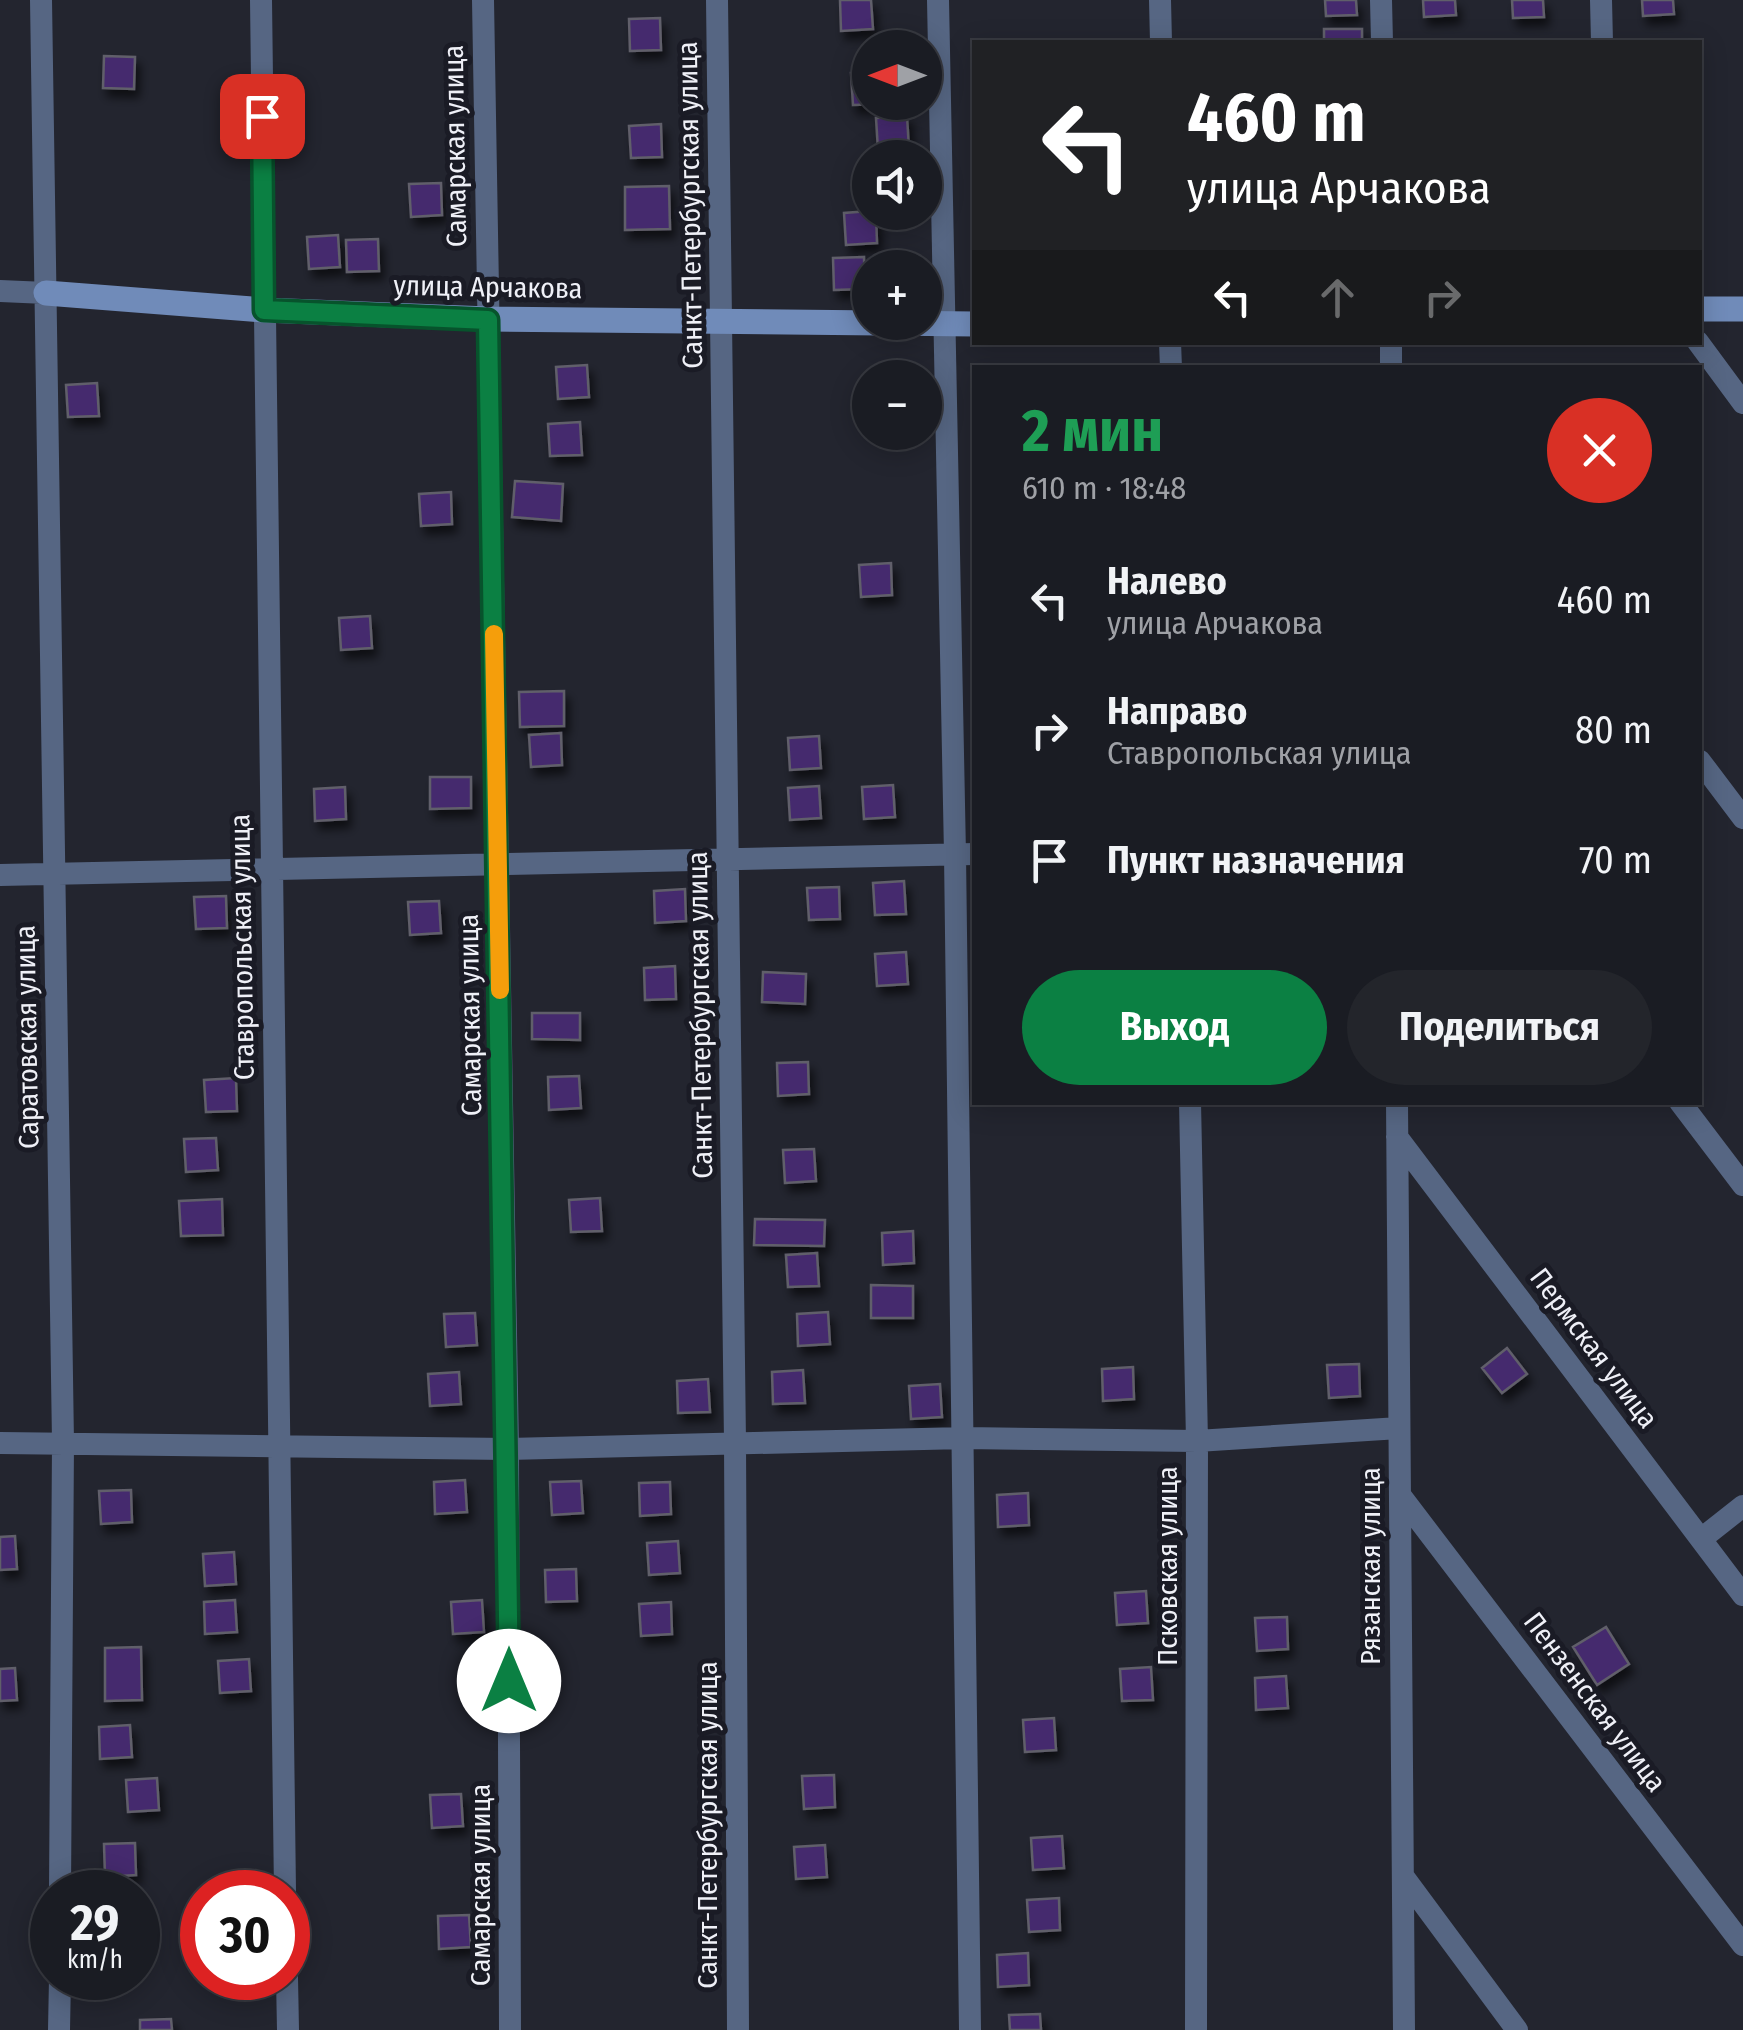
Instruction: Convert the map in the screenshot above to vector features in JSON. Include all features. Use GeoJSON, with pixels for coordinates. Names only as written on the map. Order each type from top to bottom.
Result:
{"type":"FeatureCollection","features":[{"type":"Feature","properties":{"kind":"street","name":"Саратовская улица"},"geometry":{"type":"LineString","coordinates":[[41,0],[63,1442],[60,1870]]}},
{"type":"Feature","properties":{"kind":"street","name":"Ставропольская улица"},"geometry":{"type":"LineString","coordinates":[[261,0],[285,1870]]}},
{"type":"Feature","properties":{"kind":"street","name":"Самарская улица"},"geometry":{"type":"LineString","coordinates":[[483,0],[508,1449],[510,2030]]}},
{"type":"Feature","properties":{"kind":"street","name":"Санкт-Петербургская улица"},"geometry":{"type":"LineString","coordinates":[[717,0],[736,1442],[738,2030]]}},
{"type":"Feature","properties":{"kind":"street"},"geometry":{"type":"LineString","coordinates":[[938,0],[944,324],[965,854],[964,1438],[970,2030]]}},
{"type":"Feature","properties":{"kind":"street"},"geometry":{"type":"LineString","coordinates":[[1160,0],[1161,40]]}},
{"type":"Feature","properties":{"kind":"street"},"geometry":{"type":"LineString","coordinates":[[1381,0],[1382,40]]}},
{"type":"Feature","properties":{"kind":"street"},"geometry":{"type":"LineString","coordinates":[[1601,0],[1602,40]]}},
{"type":"Feature","properties":{"kind":"street","name":"улица Арчакова"},"geometry":{"type":"LineString","coordinates":[[0,291],[264,310],[488,320],[972,324]]}},
{"type":"Feature","properties":{"kind":"street"},"geometry":{"type":"LineString","coordinates":[[1702,309],[1743,309]]}},
{"type":"Feature","properties":{"kind":"street"},"geometry":{"type":"LineString","coordinates":[[1700,345],[1743,403]]}},
{"type":"Feature","properties":{"kind":"street"},"geometry":{"type":"LineString","coordinates":[[1702,764],[1743,818]]}},
{"type":"Feature","properties":{"kind":"street"},"geometry":{"type":"LineString","coordinates":[[0,875],[965,854]]}},
{"type":"Feature","properties":{"kind":"street","name":"Псковская улица"},"geometry":{"type":"LineString","coordinates":[[1190,1105],[1197,1441],[1196,2030]]}},
{"type":"Feature","properties":{"kind":"street","name":"Рязанская улица"},"geometry":{"type":"LineString","coordinates":[[1397,1105],[1404,2030]]}},
{"type":"Feature","properties":{"kind":"street"},"geometry":{"type":"LineString","coordinates":[[1682,1105],[1743,1185]]}},
{"type":"Feature","properties":{"kind":"street","name":"Пермская улица"},"geometry":{"type":"LineString","coordinates":[[1397,1137],[1743,1595]]}},
{"type":"Feature","properties":{"kind":"street"},"geometry":{"type":"LineString","coordinates":[[0,1443],[508,1449],[964,1438],[1197,1441],[1400,1428]]}},
{"type":"Feature","properties":{"kind":"street","name":"Пензенская улица"},"geometry":{"type":"LineString","coordinates":[[1400,1495],[1743,1945]]}},
{"type":"Feature","properties":{"kind":"street"},"geometry":{"type":"LineString","coordinates":[[1701,1540],[1743,1506]]}},
{"type":"Feature","properties":{"kind":"street"},"geometry":{"type":"LineString","coordinates":[[1403,1876],[1517,2030]]}},
{"type":"Feature","properties":{"kind":"street"},"geometry":{"type":"LineString","coordinates":[[59,2030],[60,2000]]}},
{"type":"Feature","properties":{"kind":"street"},"geometry":{"type":"LineString","coordinates":[[287,2000],[288,2030]]}},
{"type":"Feature","properties":{"kind":"building"},"geometry":{"type":"Polygon","coordinates":[[[840,0],[871,0],[873,29],[841,31],[840,0]]]}},
{"type":"Feature","properties":{"kind":"building"},"geometry":{"type":"Polygon","coordinates":[[[1325,0],[1356,0],[1357,15],[1326,16],[1325,0]]]}},
{"type":"Feature","properties":{"kind":"building"},"geometry":{"type":"Polygon","coordinates":[[[1423,0],[1455,0],[1456,15],[1424,17],[1423,0]]]}},
{"type":"Feature","properties":{"kind":"building"},"geometry":{"type":"Polygon","coordinates":[[[1512,0],[1543,0],[1544,17],[1513,18],[1512,0]]]}},
{"type":"Feature","properties":{"kind":"building"},"geometry":{"type":"Polygon","coordinates":[[[1642,0],[1673,0],[1674,14],[1643,16],[1642,0]]]}},
{"type":"Feature","properties":{"kind":"building"},"geometry":{"type":"Polygon","coordinates":[[[660,18],[661,50],[630,51],[629,19],[660,18]]]}},
{"type":"Feature","properties":{"kind":"building"},"geometry":{"type":"Polygon","coordinates":[[[1324,29],[1362,29],[1362,40],[1324,40],[1324,29]]]}},
{"type":"Feature","properties":{"kind":"building"},"geometry":{"type":"Polygon","coordinates":[[[104,56],[135,57],[134,89],[103,88],[104,56]]]}},
{"type":"Feature","properties":{"kind":"building"},"geometry":{"type":"Polygon","coordinates":[[[876,120],[907,120],[908,140],[877,140],[876,120]]]}},
{"type":"Feature","properties":{"kind":"building"},"geometry":{"type":"Polygon","coordinates":[[[661,124],[662,157],[631,158],[629,126],[661,124]]]}},
{"type":"Feature","properties":{"kind":"building"},"geometry":{"type":"Polygon","coordinates":[[[441,183],[442,215],[411,217],[409,184],[441,183]]]}},
{"type":"Feature","properties":{"kind":"building"},"geometry":{"type":"Polygon","coordinates":[[[669,186],[670,229],[625,230],[625,187],[669,186]]]}},
{"type":"Feature","properties":{"kind":"building"},"geometry":{"type":"Polygon","coordinates":[[[852,212],[852,230],[877,230],[877,243],[846,245],[844,213],[852,212]]]}},
{"type":"Feature","properties":{"kind":"building"},"geometry":{"type":"Polygon","coordinates":[[[338,235],[340,267],[309,269],[307,237],[338,235]]]}},
{"type":"Feature","properties":{"kind":"building"},"geometry":{"type":"Polygon","coordinates":[[[378,239],[379,271],[347,272],[346,240],[378,239]]]}},
{"type":"Feature","properties":{"kind":"building"},"geometry":{"type":"Polygon","coordinates":[[[852,257],[852,289],[834,290],[833,258],[852,257]]]}},
{"type":"Feature","properties":{"kind":"building"},"geometry":{"type":"Polygon","coordinates":[[[587,365],[589,397],[558,399],[556,367],[587,365]]]}},
{"type":"Feature","properties":{"kind":"building"},"geometry":{"type":"Polygon","coordinates":[[[97,383],[99,416],[68,417],[66,385],[97,383]]]}},
{"type":"Feature","properties":{"kind":"building"},"geometry":{"type":"Polygon","coordinates":[[[580,422],[582,455],[550,456],[548,424],[580,422]]]}},
{"type":"Feature","properties":{"kind":"building"},"geometry":{"type":"Polygon","coordinates":[[[515,481],[563,484],[561,521],[512,517],[515,481]]]}},
{"type":"Feature","properties":{"kind":"building"},"geometry":{"type":"Polygon","coordinates":[[[451,492],[452,524],[421,526],[419,494],[451,492]]]}},
{"type":"Feature","properties":{"kind":"building"},"geometry":{"type":"Polygon","coordinates":[[[891,563],[892,595],[861,597],[859,565],[891,563]]]}},
{"type":"Feature","properties":{"kind":"building"},"geometry":{"type":"Polygon","coordinates":[[[370,616],[372,648],[341,650],[339,618],[370,616]]]}},
{"type":"Feature","properties":{"kind":"building"},"geometry":{"type":"Polygon","coordinates":[[[564,691],[564,726],[520,727],[519,692],[564,691]]]}},
{"type":"Feature","properties":{"kind":"building"},"geometry":{"type":"Polygon","coordinates":[[[561,733],[562,765],[531,767],[529,735],[561,733]]]}},
{"type":"Feature","properties":{"kind":"building"},"geometry":{"type":"Polygon","coordinates":[[[819,736],[821,768],[790,770],[788,738],[819,736]]]}},
{"type":"Feature","properties":{"kind":"building"},"geometry":{"type":"Polygon","coordinates":[[[430,777],[471,777],[471,808],[430,809],[430,777]]]}},
{"type":"Feature","properties":{"kind":"building"},"geometry":{"type":"Polygon","coordinates":[[[893,785],[895,817],[864,819],[862,787],[893,785]]]}},
{"type":"Feature","properties":{"kind":"building"},"geometry":{"type":"Polygon","coordinates":[[[819,786],[821,818],[790,820],[788,788],[819,786]]]}},
{"type":"Feature","properties":{"kind":"building"},"geometry":{"type":"Polygon","coordinates":[[[345,787],[346,819],[315,821],[314,789],[345,787]]]}},
{"type":"Feature","properties":{"kind":"building"},"geometry":{"type":"Polygon","coordinates":[[[904,881],[906,914],[875,915],[873,883],[904,881]]]}},
{"type":"Feature","properties":{"kind":"building"},"geometry":{"type":"Polygon","coordinates":[[[839,887],[840,919],[809,920],[807,888],[839,887]]]}},
{"type":"Feature","properties":{"kind":"building"},"geometry":{"type":"Polygon","coordinates":[[[685,889],[686,921],[655,923],[654,891],[685,889]]]}},
{"type":"Feature","properties":{"kind":"building"},"geometry":{"type":"Polygon","coordinates":[[[226,896],[227,928],[196,929],[194,897],[226,896]]]}},
{"type":"Feature","properties":{"kind":"building"},"geometry":{"type":"Polygon","coordinates":[[[439,901],[441,933],[410,935],[408,902],[439,901]]]}},
{"type":"Feature","properties":{"kind":"building"},"geometry":{"type":"Polygon","coordinates":[[[906,952],[908,984],[877,986],[875,954],[906,952]]]}},
{"type":"Feature","properties":{"kind":"building"},"geometry":{"type":"Polygon","coordinates":[[[675,966],[676,999],[645,1000],[644,968],[675,966]]]}},
{"type":"Feature","properties":{"kind":"building"},"geometry":{"type":"Polygon","coordinates":[[[763,972],[806,974],[805,1004],[762,1002],[763,972]]]}},
{"type":"Feature","properties":{"kind":"building"},"geometry":{"type":"Polygon","coordinates":[[[532,1013],[580,1013],[580,1040],[532,1039],[532,1013]]]}},
{"type":"Feature","properties":{"kind":"building"},"geometry":{"type":"Polygon","coordinates":[[[808,1062],[809,1094],[778,1096],[777,1063],[808,1062]]]}},
{"type":"Feature","properties":{"kind":"building"},"geometry":{"type":"Polygon","coordinates":[[[579,1076],[581,1108],[549,1110],[548,1077],[579,1076]]]}},
{"type":"Feature","properties":{"kind":"building"},"geometry":{"type":"Polygon","coordinates":[[[236,1078],[237,1111],[206,1112],[204,1080],[236,1078]]]}},
{"type":"Feature","properties":{"kind":"building"},"geometry":{"type":"Polygon","coordinates":[[[216,1138],[218,1170],[186,1172],[184,1139],[216,1138]]]}},
{"type":"Feature","properties":{"kind":"building"},"geometry":{"type":"Polygon","coordinates":[[[814,1149],[816,1181],[785,1183],[783,1150],[814,1149]]]}},
{"type":"Feature","properties":{"kind":"building"},"geometry":{"type":"Polygon","coordinates":[[[600,1198],[602,1231],[571,1232],[569,1200],[600,1198]]]}},
{"type":"Feature","properties":{"kind":"building"},"geometry":{"type":"Polygon","coordinates":[[[222,1199],[223,1235],[181,1236],[179,1201],[222,1199]]]}},
{"type":"Feature","properties":{"kind":"building"},"geometry":{"type":"Polygon","coordinates":[[[755,1219],[825,1220],[824,1246],[754,1245],[755,1219]]]}},
{"type":"Feature","properties":{"kind":"building"},"geometry":{"type":"Polygon","coordinates":[[[913,1231],[914,1263],[883,1265],[882,1233],[913,1231]]]}},
{"type":"Feature","properties":{"kind":"building"},"geometry":{"type":"Polygon","coordinates":[[[817,1253],[819,1286],[788,1287],[786,1255],[817,1253]]]}},
{"type":"Feature","properties":{"kind":"building"},"geometry":{"type":"Polygon","coordinates":[[[871,1285],[913,1286],[913,1318],[871,1318],[871,1285]]]}},
{"type":"Feature","properties":{"kind":"building"},"geometry":{"type":"Polygon","coordinates":[[[828,1312],[830,1344],[798,1346],[797,1314],[828,1312]]]}},
{"type":"Feature","properties":{"kind":"building"},"geometry":{"type":"Polygon","coordinates":[[[475,1313],[477,1345],[446,1347],[444,1314],[475,1313]]]}},
{"type":"Feature","properties":{"kind":"building"},"geometry":{"type":"Polygon","coordinates":[[[1507,1348],[1527,1374],[1502,1393],[1482,1368],[1507,1348]]]}},
{"type":"Feature","properties":{"kind":"building"},"geometry":{"type":"Polygon","coordinates":[[[1359,1364],[1360,1396],[1329,1398],[1327,1365],[1359,1364]]]}},
{"type":"Feature","properties":{"kind":"building"},"geometry":{"type":"Polygon","coordinates":[[[1133,1367],[1134,1399],[1103,1401],[1102,1369],[1133,1367]]]}},
{"type":"Feature","properties":{"kind":"building"},"geometry":{"type":"Polygon","coordinates":[[[803,1370],[805,1403],[773,1404],[772,1372],[803,1370]]]}},
{"type":"Feature","properties":{"kind":"building"},"geometry":{"type":"Polygon","coordinates":[[[459,1372],[461,1404],[430,1406],[428,1374],[459,1372]]]}},
{"type":"Feature","properties":{"kind":"building"},"geometry":{"type":"Polygon","coordinates":[[[708,1379],[710,1412],[678,1413],[677,1381],[708,1379]]]}},
{"type":"Feature","properties":{"kind":"building"},"geometry":{"type":"Polygon","coordinates":[[[940,1384],[942,1417],[911,1419],[909,1386],[940,1384]]]}},
{"type":"Feature","properties":{"kind":"building"},"geometry":{"type":"Polygon","coordinates":[[[465,1480],[467,1512],[435,1514],[434,1482],[465,1480]]]}},
{"type":"Feature","properties":{"kind":"building"},"geometry":{"type":"Polygon","coordinates":[[[581,1481],[583,1513],[552,1515],[550,1482],[581,1481]]]}},
{"type":"Feature","properties":{"kind":"building"},"geometry":{"type":"Polygon","coordinates":[[[670,1482],[671,1514],[640,1516],[639,1483],[670,1482]]]}},
{"type":"Feature","properties":{"kind":"building"},"geometry":{"type":"Polygon","coordinates":[[[131,1490],[132,1522],[101,1524],[99,1491],[131,1490]]]}},
{"type":"Feature","properties":{"kind":"building"},"geometry":{"type":"Polygon","coordinates":[[[1028,1493],[1029,1525],[998,1527],[997,1495],[1028,1493]]]}},
{"type":"Feature","properties":{"kind":"building"},"geometry":{"type":"Polygon","coordinates":[[[15,1536],[17,1569],[0,1570],[0,1537],[15,1536]]]}},
{"type":"Feature","properties":{"kind":"building"},"geometry":{"type":"Polygon","coordinates":[[[678,1541],[680,1573],[649,1575],[647,1543],[678,1541]]]}},
{"type":"Feature","properties":{"kind":"building"},"geometry":{"type":"Polygon","coordinates":[[[234,1552],[236,1584],[205,1586],[203,1554],[234,1552]]]}},
{"type":"Feature","properties":{"kind":"building"},"geometry":{"type":"Polygon","coordinates":[[[576,1569],[577,1601],[546,1602],[545,1570],[576,1569]]]}},
{"type":"Feature","properties":{"kind":"building"},"geometry":{"type":"Polygon","coordinates":[[[1146,1591],[1148,1623],[1117,1625],[1115,1593],[1146,1591]]]}},
{"type":"Feature","properties":{"kind":"building"},"geometry":{"type":"Polygon","coordinates":[[[235,1600],[237,1632],[205,1634],[204,1602],[235,1600]]]}},
{"type":"Feature","properties":{"kind":"building"},"geometry":{"type":"Polygon","coordinates":[[[482,1600],[484,1632],[453,1634],[451,1602],[482,1600]]]}},
{"type":"Feature","properties":{"kind":"building"},"geometry":{"type":"Polygon","coordinates":[[[671,1602],[672,1634],[641,1636],[639,1604],[671,1602]]]}},
{"type":"Feature","properties":{"kind":"building"},"geometry":{"type":"Polygon","coordinates":[[[1287,1617],[1288,1649],[1257,1651],[1255,1618],[1287,1617]]]}},
{"type":"Feature","properties":{"kind":"building"},"geometry":{"type":"Polygon","coordinates":[[[1606,1627],[1629,1664],[1597,1685],[1573,1647],[1606,1627]]]}},
{"type":"Feature","properties":{"kind":"building"},"geometry":{"type":"Polygon","coordinates":[[[141,1647],[142,1700],[105,1701],[105,1648],[141,1647]]]}},
{"type":"Feature","properties":{"kind":"building"},"geometry":{"type":"Polygon","coordinates":[[[249,1659],[251,1691],[220,1693],[218,1661],[249,1659]]]}},
{"type":"Feature","properties":{"kind":"building"},"geometry":{"type":"Polygon","coordinates":[[[1151,1667],[1153,1700],[1122,1701],[1120,1669],[1151,1667]]]}},
{"type":"Feature","properties":{"kind":"building"},"geometry":{"type":"Polygon","coordinates":[[[15,1668],[17,1700],[0,1701],[0,1669],[15,1668]]]}},
{"type":"Feature","properties":{"kind":"building"},"geometry":{"type":"Polygon","coordinates":[[[1286,1676],[1288,1708],[1256,1710],[1255,1678],[1286,1676]]]}},
{"type":"Feature","properties":{"kind":"building"},"geometry":{"type":"Polygon","coordinates":[[[1054,1718],[1056,1750],[1025,1752],[1023,1720],[1054,1718]]]}},
{"type":"Feature","properties":{"kind":"building"},"geometry":{"type":"Polygon","coordinates":[[[130,1725],[132,1757],[100,1759],[99,1727],[130,1725]]]}},
{"type":"Feature","properties":{"kind":"building"},"geometry":{"type":"Polygon","coordinates":[[[834,1775],[835,1807],[804,1809],[802,1776],[834,1775]]]}},
{"type":"Feature","properties":{"kind":"building"},"geometry":{"type":"Polygon","coordinates":[[[157,1778],[159,1810],[128,1812],[126,1780],[157,1778]]]}},
{"type":"Feature","properties":{"kind":"building"},"geometry":{"type":"Polygon","coordinates":[[[461,1794],[463,1826],[432,1828],[430,1795],[461,1794]]]}},
{"type":"Feature","properties":{"kind":"building"},"geometry":{"type":"Polygon","coordinates":[[[1062,1836],[1064,1868],[1033,1870],[1031,1838],[1062,1836]]]}},
{"type":"Feature","properties":{"kind":"building"},"geometry":{"type":"Polygon","coordinates":[[[135,1843],[136,1870],[105,1870],[104,1844],[135,1843]]]}},
{"type":"Feature","properties":{"kind":"building"},"geometry":{"type":"Polygon","coordinates":[[[825,1845],[827,1877],[796,1879],[794,1847],[825,1845]]]}},
{"type":"Feature","properties":{"kind":"building"},"geometry":{"type":"Polygon","coordinates":[[[1059,1898],[1060,1930],[1029,1932],[1027,1900],[1059,1898]]]}},
{"type":"Feature","properties":{"kind":"building"},"geometry":{"type":"Polygon","coordinates":[[[469,1915],[471,1947],[439,1949],[438,1916],[469,1915]]]}},
{"type":"Feature","properties":{"kind":"building"},"geometry":{"type":"Polygon","coordinates":[[[1028,1953],[1029,1985],[998,1987],[997,1955],[1028,1953]]]}},
{"type":"Feature","properties":{"kind":"building"},"geometry":{"type":"Polygon","coordinates":[[[1040,2014],[1041,2030],[1010,2030],[1009,2015],[1040,2014]]]}},
{"type":"Feature","properties":{"kind":"building"},"geometry":{"type":"Polygon","coordinates":[[[171,2019],[172,2030],[140,2030],[140,2020],[171,2019]]]}},
{"type":"Feature","properties":{"kind":"slow traffic"},"geometry":{"type":"LineString","coordinates":[[494,634],[500,990]]}},
{"type":"Feature","properties":{"kind":"route"},"geometry":{"type":"LineString","coordinates":[[262,116],[264,310],[488,320],[509,1681]]}}]}
